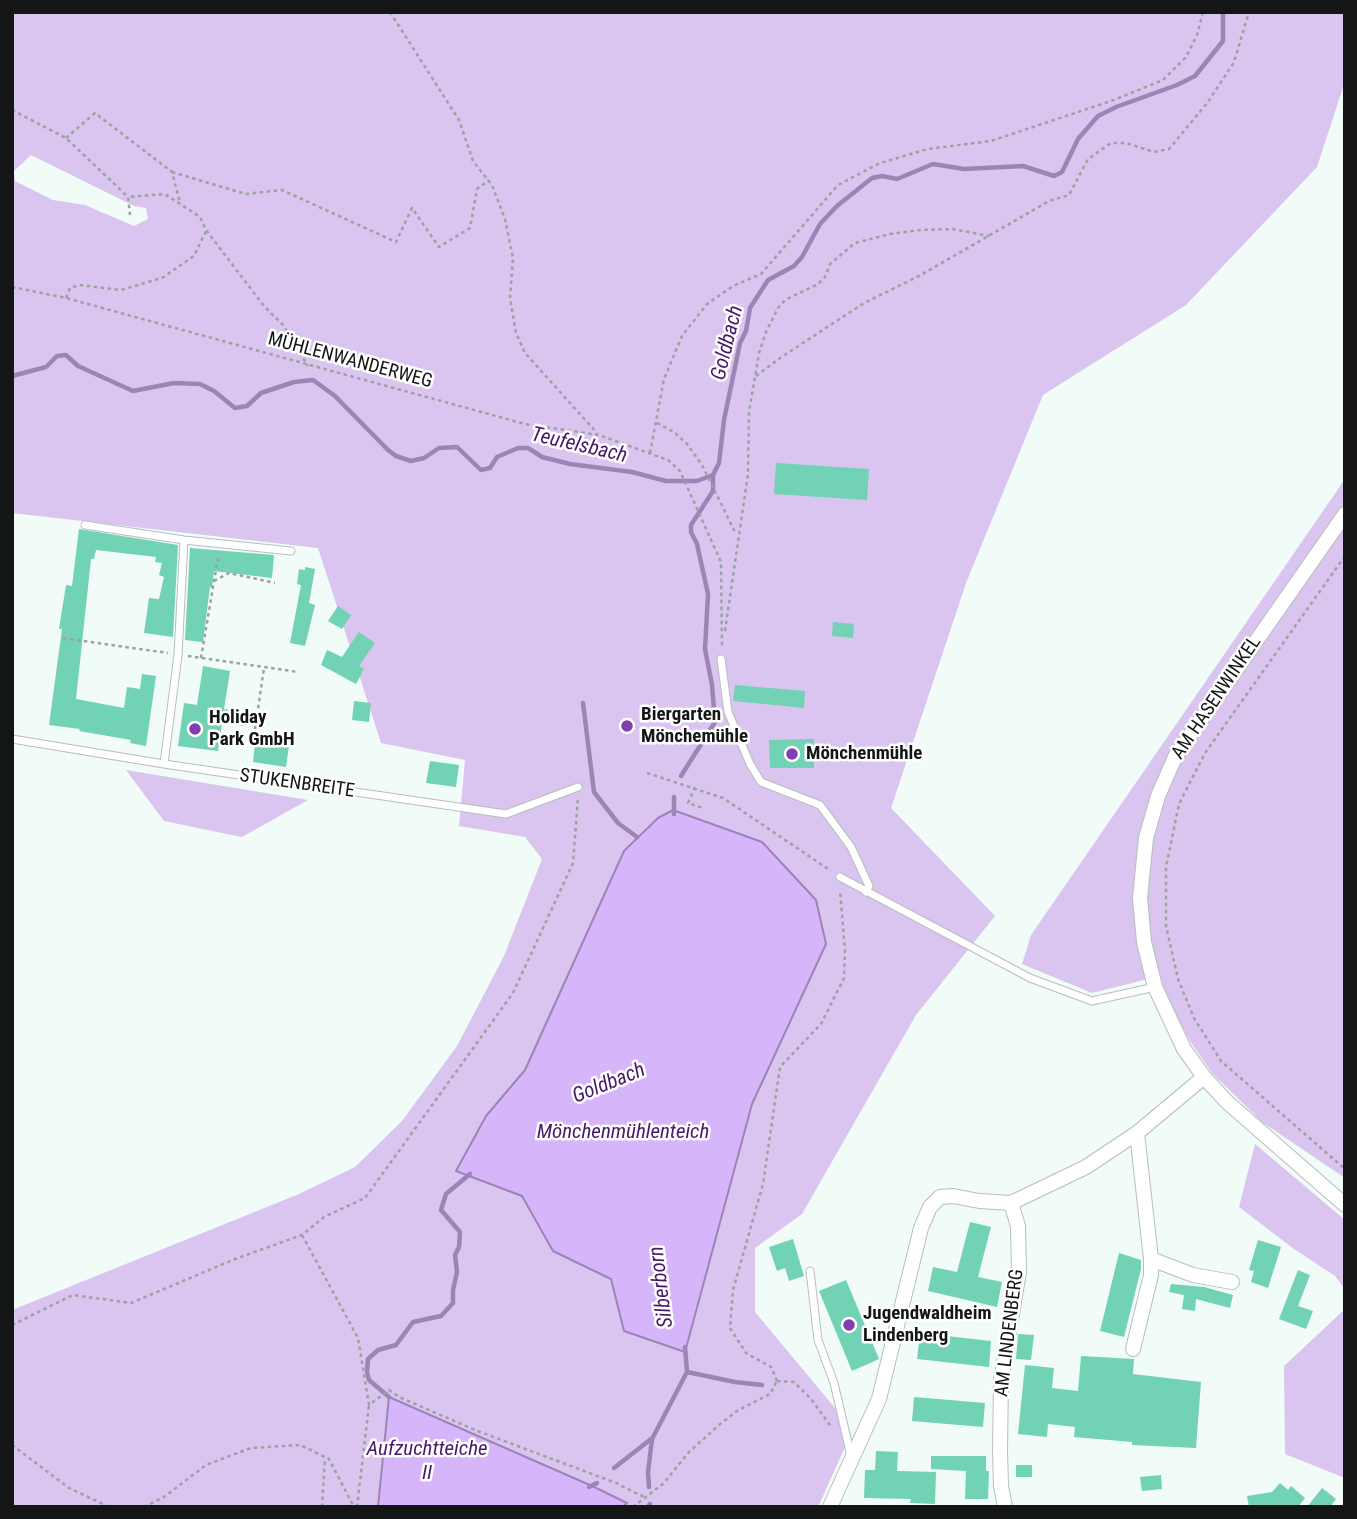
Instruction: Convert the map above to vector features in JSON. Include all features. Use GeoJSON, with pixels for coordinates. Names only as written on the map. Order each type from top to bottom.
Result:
{"type":"FeatureCollection","features":[{"type":"Feature","properties":{"kind":"street","name":"AM HASENWINKEL"},"geometry":{"type":"LineString","coordinates":[[1345,514],[1187,738],[1158,796],[1146,838],[1140,887],[1144,942],[1155,987],[1175,1032],[1204,1077],[1234,1109],[1345,1205]]}},
{"type":"Feature","properties":{"kind":"street"},"geometry":{"type":"LineString","coordinates":[[830,1507],[879,1399],[922,1228],[930,1207],[940,1197],[953,1196],[1011,1203],[1086,1167],[1137,1133],[1204,1077]]}},
{"type":"Feature","properties":{"kind":"street"},"geometry":{"type":"LineString","coordinates":[[1133,1349],[1151,1275],[1137,1133]]}},
{"type":"Feature","properties":{"kind":"street","name":"AM LINDENBERG"},"geometry":{"type":"LineString","coordinates":[[1005,1507],[1001,1486],[1001,1380],[1019,1272],[1018,1226],[1011,1203]]}},
{"type":"Feature","properties":{"kind":"street"},"geometry":{"type":"LineString","coordinates":[[1151,1259],[1193,1275],[1232,1282]]}},
{"type":"Feature","properties":{"kind":"lane"},"geometry":{"type":"LineString","coordinates":[[85,525],[184,540],[291,551]]}},
{"type":"Feature","properties":{"kind":"lane"},"geometry":{"type":"LineString","coordinates":[[164,764],[178,655],[184,540]]}},
{"type":"Feature","properties":{"kind":"lane"},"geometry":{"type":"LineString","coordinates":[[721,659],[729,712],[750,764],[761,782],[820,805],[851,847],[869,886],[866,892]]}},
{"type":"Feature","properties":{"kind":"lane","name":"STUKENBREITE"},"geometry":{"type":"LineString","coordinates":[[12,739],[506,814],[578,787]]}},
{"type":"Feature","properties":{"kind":"lane"},"geometry":{"type":"LineString","coordinates":[[840,877],[1030,978],[1092,1002],[1155,987]]}},
{"type":"Feature","properties":{"kind":"lane"},"geometry":{"type":"LineString","coordinates":[[810,1271],[818,1340],[834,1383],[852,1460]]}},
{"type":"Feature","properties":{"kind":"path"},"geometry":{"type":"LineString","coordinates":[[390,12],[459,120],[473,161],[489,180],[505,219],[513,258],[510,298],[516,333],[525,354],[598,435]]}},
{"type":"Feature","properties":{"kind":"path"},"geometry":{"type":"LineString","coordinates":[[989,236],[953,229],[920,230],[855,243],[830,264],[825,277],[818,284],[785,300],[778,308],[759,353],[749,412],[748,474],[724,638],[721,562],[680,471],[668,460],[650,453],[664,379],[682,335],[706,304],[733,286],[761,274],[838,185],[880,163],[928,149],[991,141],[1111,101],[1163,80],[1186,57],[1203,12]]}},
{"type":"Feature","properties":{"kind":"path"},"geometry":{"type":"LineString","coordinates":[[756,376],[864,303],[921,275],[1049,201],[1069,195],[1088,159],[1111,142],[1126,143],[1154,152],[1168,149],[1208,102],[1234,62],[1249,12]]}},
{"type":"Feature","properties":{"kind":"path"},"geometry":{"type":"LineString","coordinates":[[12,110],[66,138],[128,197],[130,215]]}},
{"type":"Feature","properties":{"kind":"path"},"geometry":{"type":"LineString","coordinates":[[66,138],[95,113],[172,172],[246,194],[282,190],[396,242],[412,208],[439,247],[470,228],[477,189],[489,180]]}},
{"type":"Feature","properties":{"kind":"path"},"geometry":{"type":"LineString","coordinates":[[172,172],[180,203],[200,217],[206,230],[264,306],[284,326],[308,366]]}},
{"type":"Feature","properties":{"kind":"path"},"geometry":{"type":"LineString","coordinates":[[128,197],[164,194],[200,217]]}},
{"type":"Feature","properties":{"kind":"path"},"geometry":{"type":"LineString","coordinates":[[66,298],[70,288],[79,285],[121,290],[162,278],[194,256],[206,230]]}},
{"type":"Feature","properties":{"kind":"path","name":"MÜHLENWANDERWEG"},"geometry":{"type":"LineString","coordinates":[[12,287],[66,298],[525,424],[598,435],[650,453]]}},
{"type":"Feature","properties":{"kind":"path"},"geometry":{"type":"LineString","coordinates":[[657,423],[674,432],[687,444],[702,465],[737,536]]}},
{"type":"Feature","properties":{"kind":"path"},"geometry":{"type":"LineString","coordinates":[[1345,556],[1205,753],[1179,804],[1166,867],[1166,926],[1178,979],[1194,1018],[1221,1061],[1345,1169]]}},
{"type":"Feature","properties":{"kind":"path"},"geometry":{"type":"LineString","coordinates":[[201,658],[218,558]]}},
{"type":"Feature","properties":{"kind":"path"},"geometry":{"type":"LineString","coordinates":[[214,581],[229,573],[275,583]]}},
{"type":"Feature","properties":{"kind":"path"},"geometry":{"type":"LineString","coordinates":[[64,638],[298,673]]}},
{"type":"Feature","properties":{"kind":"path"},"geometry":{"type":"LineString","coordinates":[[255,729],[264,668]]}},
{"type":"Feature","properties":{"kind":"path"},"geometry":{"type":"LineString","coordinates":[[647,773],[723,798],[840,877],[839,897],[845,950],[844,978],[821,1024],[780,1067],[763,1184],[733,1290],[730,1328],[746,1353],[771,1367],[777,1381]]}},
{"type":"Feature","properties":{"kind":"path"},"geometry":{"type":"LineString","coordinates":[[12,1325],[73,1295],[131,1303],[302,1234],[324,1217],[365,1198],[513,993],[573,863],[578,787]]}},
{"type":"Feature","properties":{"kind":"path"},"geometry":{"type":"LineString","coordinates":[[695,787],[688,803],[703,808]]}},
{"type":"Feature","properties":{"kind":"path"},"geometry":{"type":"LineString","coordinates":[[302,1234],[358,1338],[369,1405],[355,1507]]}},
{"type":"Feature","properties":{"kind":"path"},"geometry":{"type":"LineString","coordinates":[[777,1381],[794,1382],[812,1399],[834,1430]]}},
{"type":"Feature","properties":{"kind":"path"},"geometry":{"type":"LineString","coordinates":[[633,1507],[664,1483],[688,1453],[719,1425],[737,1411],[770,1394],[777,1381]]}},
{"type":"Feature","properties":{"kind":"path"},"geometry":{"type":"LineString","coordinates":[[369,1405],[390,1390],[399,1397],[475,1430],[605,1479],[644,1497]]}},
{"type":"Feature","properties":{"kind":"path"},"geometry":{"type":"LineString","coordinates":[[12,1445],[69,1488],[109,1507]]}},
{"type":"Feature","properties":{"kind":"path"},"geometry":{"type":"LineString","coordinates":[[144,1507],[164,1497],[206,1465],[251,1448],[300,1445],[328,1459],[355,1507]]}},
{"type":"Feature","properties":{"kind":"path"},"geometry":{"type":"LineString","coordinates":[[322,1507],[325,1457]]}},
{"type":"Feature","properties":{"kind":"shaded area"},"geometry":{"type":"Polygon","coordinates":[[[12,12],[1345,12],[1345,81],[1317,167],[1186,305],[1043,395],[966,583],[891,808],[995,916],[916,1015],[802,1214],[755,1248],[755,1312],[835,1408],[851,1434],[818,1507],[623,1507],[627,1502],[389,1397],[378,1507],[12,1507],[12,1310],[299,1194],[355,1167],[402,1121],[457,1046],[504,956],[542,859],[525,837],[459,826],[465,760],[381,743],[318,548],[12,513],[12,12]],[[31,155],[14,171],[15,181],[53,200],[85,205],[134,226],[148,219],[146,208],[134,206],[31,155]],[[624,851],[525,1070],[486,1116],[456,1171],[522,1196],[553,1251],[612,1279],[624,1331],[685,1351],[752,1104],[826,944],[624,851]]]}},
{"type":"Feature","properties":{"kind":"shaded area"},"geometry":{"type":"Polygon","coordinates":[[[1345,479],[1345,1178],[1262,1122],[1212,1073],[1172,1011],[1160,976],[1092,993],[1022,964],[1031,935],[1345,479]]]}},
{"type":"Feature","properties":{"kind":"shaded area"},"geometry":{"type":"Polygon","coordinates":[[[126,770],[308,800],[242,837],[164,821],[126,770]]]}},
{"type":"Feature","properties":{"kind":"shaded area"},"geometry":{"type":"Polygon","coordinates":[[[1255,1144],[1345,1220],[1345,1289],[1335,1276],[1239,1207],[1255,1144]]]}},
{"type":"Feature","properties":{"kind":"shaded area"},"geometry":{"type":"Polygon","coordinates":[[[1345,1309],[1345,1478],[1285,1454],[1284,1366],[1345,1309]]]}},
{"type":"Feature","properties":{"kind":"water","name":"Mönchenmühlenteich"},"geometry":{"type":"Polygon","coordinates":[[[673,810],[762,842],[816,900],[826,944],[752,1104],[685,1352],[624,1331],[611,1279],[553,1251],[522,1196],[456,1171],[486,1116],[525,1070],[624,851],[658,818],[673,810]]]}},
{"type":"Feature","properties":{"kind":"water","name":"Aufzuchtteiche II"},"geometry":{"type":"Polygon","coordinates":[[[389,1397],[627,1503],[623,1507],[378,1507],[389,1397]]]}},
{"type":"Feature","properties":{"kind":"building"},"geometry":{"type":"Polygon","coordinates":[[[776,463],[869,469],[867,500],[774,494],[776,463]]]}},
{"type":"Feature","properties":{"kind":"building"},"geometry":{"type":"Polygon","coordinates":[[[79,529],[178,545],[173,637],[144,633],[149,598],[159,599],[164,577],[159,575],[162,563],[155,562],[156,557],[96,550],[94,559],[91,559],[76,699],[124,708],[127,687],[140,689],[142,674],[156,676],[146,746],[130,743],[131,740],[49,725],[62,629],[59,629],[66,585],[72,586],[79,529]]]}},
{"type":"Feature","properties":{"kind":"building"},"geometry":{"type":"Polygon","coordinates":[[[190,548],[274,555],[272,578],[214,571],[203,642],[185,640],[190,548]]]}},
{"type":"Feature","properties":{"kind":"building"},"geometry":{"type":"Polygon","coordinates":[[[305,567],[315,569],[309,603],[315,605],[305,646],[290,643],[301,585],[297,584],[299,569],[305,570],[305,567]]]}},
{"type":"Feature","properties":{"kind":"building"},"geometry":{"type":"Polygon","coordinates":[[[338,606],[351,615],[342,629],[328,621],[338,606]]]}},
{"type":"Feature","properties":{"kind":"building"},"geometry":{"type":"Polygon","coordinates":[[[833,622],[854,624],[853,638],[832,636],[833,622]]]}},
{"type":"Feature","properties":{"kind":"building"},"geometry":{"type":"Polygon","coordinates":[[[359,632],[375,643],[359,666],[364,669],[356,684],[321,665],[327,650],[342,657],[359,632]]]}},
{"type":"Feature","properties":{"kind":"building"},"geometry":{"type":"Polygon","coordinates":[[[203,666],[230,671],[224,709],[245,712],[243,726],[222,723],[218,751],[178,746],[184,703],[197,705],[203,666]]]}},
{"type":"Feature","properties":{"kind":"building"},"geometry":{"type":"Polygon","coordinates":[[[735,685],[805,691],[804,708],[733,701],[735,685]]]}},
{"type":"Feature","properties":{"kind":"building"},"geometry":{"type":"Polygon","coordinates":[[[354,701],[371,703],[369,722],[352,720],[354,701]]]}},
{"type":"Feature","properties":{"kind":"building"},"geometry":{"type":"Polygon","coordinates":[[[256,734],[290,739],[286,767],[253,762],[256,734]]]}},
{"type":"Feature","properties":{"kind":"building","name":"Mönchenmühle"},"geometry":{"type":"Polygon","coordinates":[[[814,739],[814,768],[770,768],[769,740],[814,739]]]}},
{"type":"Feature","properties":{"kind":"building"},"geometry":{"type":"Polygon","coordinates":[[[430,761],[459,765],[456,787],[426,783],[430,761]]]}},
{"type":"Feature","properties":{"kind":"building"},"geometry":{"type":"Polygon","coordinates":[[[970,1222],[991,1227],[978,1277],[1002,1282],[997,1307],[928,1291],[933,1267],[957,1272],[970,1222]]]}},
{"type":"Feature","properties":{"kind":"building"},"geometry":{"type":"Polygon","coordinates":[[[793,1239],[804,1276],[789,1281],[785,1268],[777,1271],[769,1247],[793,1239]]]}},
{"type":"Feature","properties":{"kind":"building"},"geometry":{"type":"Polygon","coordinates":[[[1258,1240],[1281,1247],[1268,1288],[1251,1282],[1254,1271],[1249,1270],[1258,1240]]]}},
{"type":"Feature","properties":{"kind":"building"},"geometry":{"type":"Polygon","coordinates":[[[1119,1253],[1141,1260],[1124,1337],[1100,1331],[1119,1253]]]}},
{"type":"Feature","properties":{"kind":"building"},"geometry":{"type":"Polygon","coordinates":[[[1298,1270],[1310,1275],[1298,1306],[1313,1311],[1306,1329],[1279,1319],[1298,1270]]]}},
{"type":"Feature","properties":{"kind":"building"},"geometry":{"type":"Polygon","coordinates":[[[846,1280],[879,1359],[852,1371],[819,1291],[846,1280]]]}},
{"type":"Feature","properties":{"kind":"building"},"geometry":{"type":"Polygon","coordinates":[[[1171,1284],[1204,1287],[1233,1295],[1230,1308],[1196,1299],[1195,1311],[1182,1309],[1184,1295],[1169,1292],[1171,1284]]]}},
{"type":"Feature","properties":{"kind":"building"},"geometry":{"type":"Polygon","coordinates":[[[920,1333],[991,1341],[989,1367],[917,1359],[920,1333]]]}},
{"type":"Feature","properties":{"kind":"building"},"geometry":{"type":"Polygon","coordinates":[[[1018,1334],[1034,1335],[1031,1360],[1016,1359],[1018,1334]]]}},
{"type":"Feature","properties":{"kind":"building"},"geometry":{"type":"Polygon","coordinates":[[[1081,1356],[1134,1359],[1133,1374],[1201,1382],[1196,1448],[1132,1445],[1132,1442],[1074,1437],[1075,1427],[1048,1424],[1047,1437],[1018,1434],[1025,1365],[1054,1368],[1052,1388],[1078,1391],[1081,1356]]]}},
{"type":"Feature","properties":{"kind":"building"},"geometry":{"type":"Polygon","coordinates":[[[914,1397],[985,1403],[983,1427],[912,1421],[914,1397]]]}},
{"type":"Feature","properties":{"kind":"building"},"geometry":{"type":"Polygon","coordinates":[[[876,1451],[898,1452],[897,1471],[936,1472],[935,1504],[910,1503],[911,1499],[864,1498],[865,1470],[875,1470],[876,1451]]]}},
{"type":"Feature","properties":{"kind":"building"},"geometry":{"type":"Polygon","coordinates":[[[931,1456],[986,1456],[986,1471],[989,1471],[988,1499],[965,1499],[966,1471],[931,1469],[931,1456]]]}},
{"type":"Feature","properties":{"kind":"building"},"geometry":{"type":"Polygon","coordinates":[[[1016,1465],[1032,1465],[1032,1477],[1016,1477],[1016,1465]]]}},
{"type":"Feature","properties":{"kind":"building"},"geometry":{"type":"Polygon","coordinates":[[[1161,1475],[1162,1489],[1142,1491],[1140,1477],[1161,1475]]]}},
{"type":"Feature","properties":{"kind":"building"},"geometry":{"type":"Polygon","coordinates":[[[1280,1483],[1288,1490],[1291,1486],[1305,1498],[1298,1507],[1249,1507],[1247,1496],[1272,1492],[1280,1483]]]}},
{"type":"Feature","properties":{"kind":"building"},"geometry":{"type":"Polygon","coordinates":[[[1322,1488],[1336,1499],[1330,1507],[1307,1507],[1322,1488]]]}},
{"type":"Feature","properties":{"kind":"waterway","name":"Goldbach"},"geometry":{"type":"LineString","coordinates":[[681,776],[715,722],[705,649],[708,594],[691,525],[713,491],[713,475],[719,463],[724,420],[740,343],[746,331],[750,308],[768,280],[794,266],[820,224],[837,206],[872,178],[882,176],[897,179],[933,164],[964,169],[1023,166],[1054,176],[1062,172],[1078,139],[1098,116],[1195,76],[1223,41],[1223,12]]}},
{"type":"Feature","properties":{"kind":"waterway","name":"Teufelsbach"},"geometry":{"type":"LineString","coordinates":[[12,376],[46,367],[57,356],[66,355],[78,366],[133,391],[174,383],[200,384],[214,391],[235,408],[247,406],[261,393],[294,382],[313,380],[335,396],[388,450],[411,461],[424,458],[439,448],[457,447],[481,470],[490,468],[497,457],[518,448],[528,448],[542,457],[570,464],[632,472],[666,481],[697,481],[713,475]]}},
{"type":"Feature","properties":{"kind":"waterway"},"geometry":{"type":"LineString","coordinates":[[583,703],[594,792],[618,823],[637,837]]}},
{"type":"Feature","properties":{"kind":"waterway","name":"Goldbach"},"geometry":{"type":"LineString","coordinates":[[674,797],[674,814]]}},
{"type":"Feature","properties":{"kind":"waterway","name":"Goldbach"},"geometry":{"type":"LineString","coordinates":[[389,1397],[369,1380],[368,1359],[378,1350],[396,1345],[413,1322],[441,1316],[453,1303],[457,1272],[455,1255],[459,1247],[460,1232],[441,1210],[446,1194],[470,1174]]}},
{"type":"Feature","properties":{"kind":"waterway","name":"Silberborn"},"geometry":{"type":"LineString","coordinates":[[649,1487],[652,1439],[687,1372],[685,1347]]}},
{"type":"Feature","properties":{"kind":"waterway"},"geometry":{"type":"LineString","coordinates":[[687,1372],[762,1385]]}},
{"type":"Feature","properties":{"kind":"waterway"},"geometry":{"type":"LineString","coordinates":[[614,1468],[651,1439]]}},
{"type":"Feature","properties":{"kind":"waterway"},"geometry":{"type":"LineString","coordinates":[[589,1487],[597,1483]]}},
{"type":"Feature","properties":{"kind":"place","name":"Biergarten Mönchemühle"},"geometry":{"type":"Point","coordinates":[627,726]}},
{"type":"Feature","properties":{"kind":"place","name":"Holiday Park GmbH"},"geometry":{"type":"Point","coordinates":[195,729]}},
{"type":"Feature","properties":{"kind":"place","name":"Mönchenmühle"},"geometry":{"type":"Point","coordinates":[792,754]}},
{"type":"Feature","properties":{"kind":"place","name":"Jugendwaldheim Lindenberg"},"geometry":{"type":"Point","coordinates":[849,1325]}}]}
